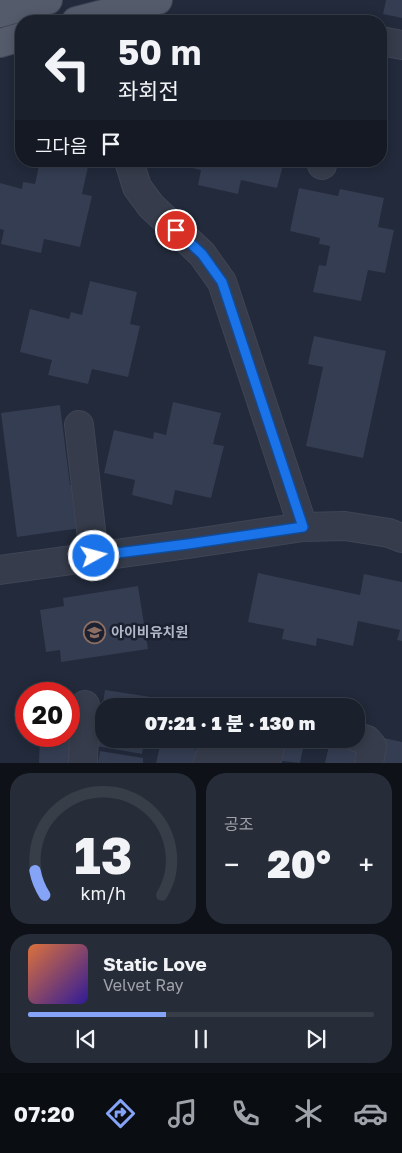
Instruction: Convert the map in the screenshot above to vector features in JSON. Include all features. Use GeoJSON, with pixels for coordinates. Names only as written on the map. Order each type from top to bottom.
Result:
{"type":"FeatureCollection","features":[{"type":"Feature","properties":{"kind":"main road"},"geometry":{"type":"LineString","coordinates":[[0,13],[48,0]]}},
{"type":"Feature","properties":{"kind":"main road"},"geometry":{"type":"LineString","coordinates":[[101,15],[158,0]]}},
{"type":"Feature","properties":{"kind":"main road"},"geometry":{"type":"LineString","coordinates":[[0,44],[15,39]]}},
{"type":"Feature","properties":{"kind":"lane"},"geometry":{"type":"LineString","coordinates":[[387,42],[402,45]]}},
{"type":"Feature","properties":{"kind":"lane"},"geometry":{"type":"LineString","coordinates":[[131,167],[138,187],[151,206],[202,254],[222,282],[303,527]]}},
{"type":"Feature","properties":{"kind":"lane"},"geometry":{"type":"LineString","coordinates":[[79,425],[94,556]]}},
{"type":"Feature","properties":{"kind":"lane"},"geometry":{"type":"LineString","coordinates":[[0,570],[303,527],[345,526],[390,533],[402,538]]}},
{"type":"Feature","properties":{"kind":"lane"},"geometry":{"type":"LineString","coordinates":[[84,763],[85,705]]}},
{"type":"Feature","properties":{"kind":"lane"},"geometry":{"type":"LineString","coordinates":[[365,739],[372,746],[369,763]]}},
{"type":"Feature","properties":{"kind":"lane"},"geometry":{"type":"LineString","coordinates":[[208,763],[210,756],[216,753],[266,758],[269,748]]}},
{"type":"Feature","properties":{"kind":"building"},"geometry":{"type":"Polygon","coordinates":[[[386,0],[402,0],[402,18],[383,14],[386,0]]]}},
{"type":"Feature","properties":{"kind":"building"},"geometry":{"type":"Polygon","coordinates":[[[39,167],[88,167],[82,194],[92,196],[80,247],[44,239],[41,253],[1,244],[4,230],[0,229],[0,183],[22,189],[23,182],[35,184],[39,167]]]}},
{"type":"Feature","properties":{"kind":"building"},"geometry":{"type":"Polygon","coordinates":[[[188,167],[282,167],[277,188],[241,180],[238,194],[198,185],[201,170],[188,167]]]}},
{"type":"Feature","properties":{"kind":"building"},"geometry":{"type":"Polygon","coordinates":[[[299,188],[338,196],[340,189],[384,198],[378,227],[394,230],[385,273],[368,270],[361,301],[313,292],[319,265],[326,266],[330,246],[319,244],[320,238],[290,231],[299,188]]]}},
{"type":"Feature","properties":{"kind":"building"},"geometry":{"type":"Polygon","coordinates":[[[90,281],[137,292],[130,324],[140,326],[128,377],[92,369],[88,384],[48,375],[52,360],[20,352],[30,309],[69,319],[71,312],[82,315],[90,281]]]}},
{"type":"Feature","properties":{"kind":"building"},"geometry":{"type":"Polygon","coordinates":[[[314,336],[386,351],[363,458],[306,446],[323,367],[308,364],[314,336]]]}},
{"type":"Feature","properties":{"kind":"building"},"geometry":{"type":"Polygon","coordinates":[[[173,402],[221,413],[213,444],[224,446],[211,498],[175,490],[172,505],[132,495],[135,480],[104,473],[114,430],[153,439],[154,432],[166,435],[173,402]]]}},
{"type":"Feature","properties":{"kind":"building"},"geometry":{"type":"Polygon","coordinates":[[[60,405],[70,485],[76,484],[81,528],[17,537],[1,413],[60,405]]]}},
{"type":"Feature","properties":{"kind":"building"},"geometry":{"type":"Polygon","coordinates":[[[258,573],[360,595],[364,574],[402,582],[402,641],[397,640],[400,630],[358,621],[353,646],[317,638],[316,646],[282,639],[284,629],[248,622],[258,573]]]}},
{"type":"Feature","properties":{"kind":"building"},"geometry":{"type":"Polygon","coordinates":[[[138,586],[148,649],[61,662],[60,650],[46,652],[40,610],[64,606],[63,598],[138,586]]]}},
{"type":"Feature","properties":{"kind":"building"},"geometry":{"type":"Polygon","coordinates":[[[105,690],[151,697],[151,698],[104,698],[105,690]]]}},
{"type":"Feature","properties":{"kind":"building"},"geometry":{"type":"Polygon","coordinates":[[[384,738],[402,742],[402,763],[379,763],[384,738]]]}},
{"type":"Feature","properties":{"kind":"building"},"geometry":{"type":"Polygon","coordinates":[[[40,747],[77,747],[77,763],[39,763],[40,747]]]}},
{"type":"Feature","properties":{"kind":"building"},"geometry":{"type":"Polygon","coordinates":[[[108,748],[143,748],[142,754],[108,748]]]}},
{"type":"Feature","properties":{"kind":"building"},"geometry":{"type":"Polygon","coordinates":[[[160,748],[188,748],[202,751],[199,763],[156,763],[160,748]]]}},
{"type":"Feature","properties":{"kind":"building"},"geometry":{"type":"Polygon","coordinates":[[[277,748],[303,748],[300,763],[274,760],[277,748]]]}},
{"type":"Feature","properties":{"kind":"building"},"geometry":{"type":"Polygon","coordinates":[[[329,748],[361,748],[358,763],[325,763],[329,748]]]}},
{"type":"Feature","properties":{"kind":"building"},"geometry":{"type":"Polygon","coordinates":[[[100,751],[143,758],[143,763],[98,763],[100,751]]]}},
{"type":"Feature","properties":{"kind":"place","name":"아이비유치원"},"geometry":{"type":"Point","coordinates":[95,632]}},
{"type":"Feature","properties":{"kind":"route"},"geometry":{"type":"LineString","coordinates":[[94,556],[303,527],[222,282],[202,254],[176,230]]}}]}
